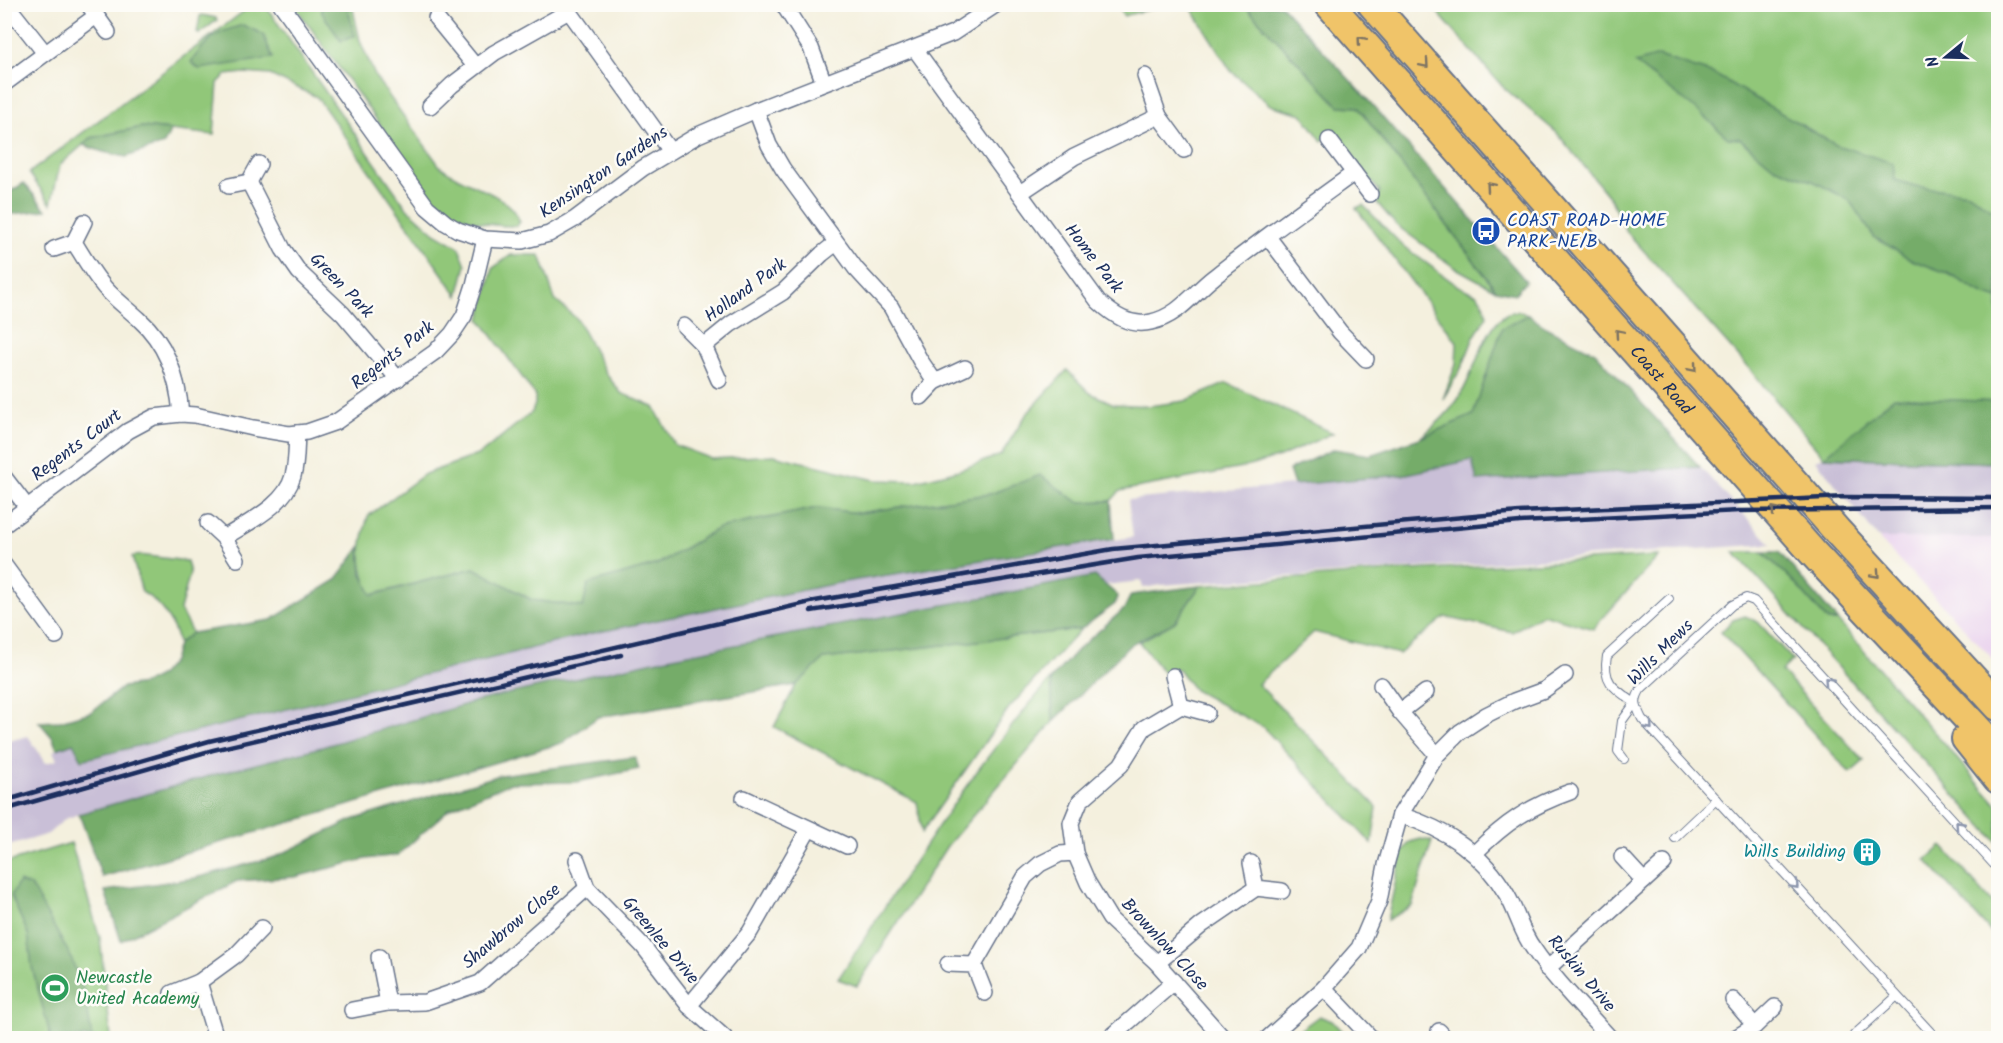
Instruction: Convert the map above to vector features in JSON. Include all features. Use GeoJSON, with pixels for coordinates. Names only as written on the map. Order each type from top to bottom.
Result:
{"type":"FeatureCollection","features":[{"type":"Feature","properties":{"kind":"highway","name":"Coast Road"},"geometry":{"type":"LineString","coordinates":[[1329,4],[1814,554],[1998,751]]}},
{"type":"Feature","properties":{"kind":"highway","name":"Coast Road"},"geometry":{"type":"LineString","coordinates":[[1372,4],[1829,522],[1998,706]]}},
{"type":"Feature","properties":{"kind":"highway"},"geometry":{"type":"LineString","coordinates":[[1814,554],[1998,779]]}},
{"type":"Feature","properties":{"kind":"street","name":"Kensington Gardens"},"geometry":{"type":"LineString","coordinates":[[281,4],[427,207],[452,226],[471,235],[485,239],[522,242],[549,234],[575,219],[643,168],[698,135],[824,83],[915,49],[966,26],[997,4]]}},
{"type":"Feature","properties":{"kind":"street"},"geometry":{"type":"LineString","coordinates":[[783,4],[811,48],[824,83]]}},
{"type":"Feature","properties":{"kind":"street"},"geometry":{"type":"LineString","coordinates":[[7,5],[45,53]]}},
{"type":"Feature","properties":{"kind":"street"},"geometry":{"type":"LineString","coordinates":[[430,106],[475,66],[567,8],[670,151]]}},
{"type":"Feature","properties":{"kind":"street"},"geometry":{"type":"LineString","coordinates":[[4,84],[45,53],[92,10],[108,32]]}},
{"type":"Feature","properties":{"kind":"street"},"geometry":{"type":"LineString","coordinates":[[436,18],[475,66]]}},
{"type":"Feature","properties":{"kind":"street","name":"Home Park"},"geometry":{"type":"LineString","coordinates":[[915,49],[1098,301],[1115,315],[1132,322],[1150,322],[1172,314],[1213,277],[1354,172]]}},
{"type":"Feature","properties":{"kind":"street"},"geometry":{"type":"LineString","coordinates":[[1145,76],[1159,116],[1185,150]]}},
{"type":"Feature","properties":{"kind":"street"},"geometry":{"type":"LineString","coordinates":[[756,110],[775,156],[836,243],[866,281],[891,307],[920,360],[935,382]]}},
{"type":"Feature","properties":{"kind":"street"},"geometry":{"type":"LineString","coordinates":[[1020,193],[1074,157],[1159,116]]}},
{"type":"Feature","properties":{"kind":"street"},"geometry":{"type":"LineString","coordinates":[[1329,140],[1370,194]]}},
{"type":"Feature","properties":{"kind":"street"},"geometry":{"type":"LineString","coordinates":[[229,186],[249,182],[259,164]]}},
{"type":"Feature","properties":{"kind":"street","name":"Green Park"},"geometry":{"type":"LineString","coordinates":[[249,182],[283,249],[299,272],[350,321],[398,379]]}},
{"type":"Feature","properties":{"kind":"street"},"geometry":{"type":"LineString","coordinates":[[54,249],[74,242],[84,222]]}},
{"type":"Feature","properties":{"kind":"street"},"geometry":{"type":"LineString","coordinates":[[1268,237],[1340,332],[1366,359]]}},
{"type":"Feature","properties":{"kind":"street","name":"Regents Park"},"geometry":{"type":"LineString","coordinates":[[180,414],[253,428],[297,433],[316,430],[336,422],[435,352],[458,327],[474,285],[485,239]]}},
{"type":"Feature","properties":{"kind":"street"},"geometry":{"type":"LineString","coordinates":[[74,242],[106,289],[141,320],[160,343],[173,371],[179,393],[180,414]]}},
{"type":"Feature","properties":{"kind":"street","name":"Holland Park"},"geometry":{"type":"LineString","coordinates":[[704,346],[737,320],[783,292],[836,243]]}},
{"type":"Feature","properties":{"kind":"street","name":"Holland Park"},"geometry":{"type":"LineString","coordinates":[[684,326],[704,346],[719,380]]}},
{"type":"Feature","properties":{"kind":"street"},"geometry":{"type":"LineString","coordinates":[[921,397],[935,382],[965,368]]}},
{"type":"Feature","properties":{"kind":"street","name":"Regents Court"},"geometry":{"type":"LineString","coordinates":[[4,525],[141,423],[154,417],[180,414]]}},
{"type":"Feature","properties":{"kind":"street"},"geometry":{"type":"LineString","coordinates":[[224,538],[270,508],[284,494],[294,475],[297,433]]}},
{"type":"Feature","properties":{"kind":"street"},"geometry":{"type":"LineString","coordinates":[[4,477],[27,507]]}},
{"type":"Feature","properties":{"kind":"street"},"geometry":{"type":"LineString","coordinates":[[208,523],[224,538],[237,559]]}},
{"type":"Feature","properties":{"kind":"street"},"geometry":{"type":"LineString","coordinates":[[4,565],[56,636]]}},
{"type":"Feature","properties":{"kind":"street"},"geometry":{"type":"LineString","coordinates":[[1268,1038],[1324,988],[1359,948],[1379,901],[1400,815],[1437,755],[1460,732],[1486,715],[1544,690],[1565,675]]}},
{"type":"Feature","properties":{"kind":"street"},"geometry":{"type":"LineString","coordinates":[[1173,676],[1181,706],[1207,713]]}},
{"type":"Feature","properties":{"kind":"street"},"geometry":{"type":"LineString","coordinates":[[1381,685],[1400,712],[1437,755]]}},
{"type":"Feature","properties":{"kind":"street"},"geometry":{"type":"LineString","coordinates":[[1400,712],[1426,692]]}},
{"type":"Feature","properties":{"kind":"street","name":"Brownlow Close"},"geometry":{"type":"LineString","coordinates":[[1181,706],[1144,728],[1121,765],[1080,801],[1071,823],[1075,853],[1088,883],[1110,919],[1157,963],[1223,1038]]}},
{"type":"Feature","properties":{"kind":"street"},"geometry":{"type":"LineString","coordinates":[[1475,853],[1495,832],[1518,816],[1543,802],[1570,792]]}},
{"type":"Feature","properties":{"kind":"street"},"geometry":{"type":"LineString","coordinates":[[744,798],[847,846]]}},
{"type":"Feature","properties":{"kind":"street","name":"Ruskin Drive"},"geometry":{"type":"LineString","coordinates":[[1400,815],[1427,823],[1475,853],[1506,893],[1527,940],[1547,969],[1610,1038]]}},
{"type":"Feature","properties":{"kind":"street"},"geometry":{"type":"LineString","coordinates":[[689,1006],[750,932],[810,829]]}},
{"type":"Feature","properties":{"kind":"street"},"geometry":{"type":"LineString","coordinates":[[974,965],[1025,877],[1040,864],[1060,854],[1075,853]]}},
{"type":"Feature","properties":{"kind":"street"},"geometry":{"type":"LineString","coordinates":[[1622,858],[1644,881]]}},
{"type":"Feature","properties":{"kind":"street","name":"Greenlee Drive"},"geometry":{"type":"LineString","coordinates":[[577,860],[587,888],[643,946],[689,1006],[724,1038]]}},
{"type":"Feature","properties":{"kind":"street"},"geometry":{"type":"LineString","coordinates":[[1251,863],[1256,888]]}},
{"type":"Feature","properties":{"kind":"street"},"geometry":{"type":"LineString","coordinates":[[1547,969],[1664,863]]}},
{"type":"Feature","properties":{"kind":"street","name":"Shawbrow Close"},"geometry":{"type":"LineString","coordinates":[[352,1010],[388,1003],[425,1002],[480,983],[587,888]]}},
{"type":"Feature","properties":{"kind":"street"},"geometry":{"type":"LineString","coordinates":[[1157,963],[1202,925],[1256,888],[1282,891]]}},
{"type":"Feature","properties":{"kind":"street"},"geometry":{"type":"LineString","coordinates":[[172,993],[199,982],[236,955],[262,928]]}},
{"type":"Feature","properties":{"kind":"street"},"geometry":{"type":"LineString","coordinates":[[379,957],[388,1003]]}},
{"type":"Feature","properties":{"kind":"street"},"geometry":{"type":"LineString","coordinates":[[948,964],[974,965]]}},
{"type":"Feature","properties":{"kind":"street"},"geometry":{"type":"LineString","coordinates":[[974,965],[985,993]]}},
{"type":"Feature","properties":{"kind":"street"},"geometry":{"type":"LineString","coordinates":[[199,982],[216,1038]]}},
{"type":"Feature","properties":{"kind":"street"},"geometry":{"type":"LineString","coordinates":[[1110,1038],[1174,982]]}},
{"type":"Feature","properties":{"kind":"street"},"geometry":{"type":"LineString","coordinates":[[1324,988],[1371,1038]]}},
{"type":"Feature","properties":{"kind":"street"},"geometry":{"type":"LineString","coordinates":[[1733,1000],[1755,1026]]}},
{"type":"Feature","properties":{"kind":"street"},"geometry":{"type":"LineString","coordinates":[[1735,1038],[1755,1026],[1775,1007]]}},
{"type":"Feature","properties":{"kind":"lane","name":"Wills Mews"},"geometry":{"type":"LineString","coordinates":[[1936,1038],[1642,719],[1635,702],[1641,689],[1732,605],[1746,598],[1754,601],[1998,869]]}},
{"type":"Feature","properties":{"kind":"lane"},"geometry":{"type":"LineString","coordinates":[[1624,759],[1618,751],[1622,721],[1635,702],[1614,688],[1608,680],[1605,669],[1607,656],[1669,599]]}},
{"type":"Feature","properties":{"kind":"lane"},"geometry":{"type":"LineString","coordinates":[[1675,838],[1716,799]]}},
{"type":"Feature","properties":{"kind":"lane"},"geometry":{"type":"LineString","coordinates":[[1854,1035],[1897,996]]}},
{"type":"Feature","properties":{"kind":"shaded area"},"geometry":{"type":"Polygon","coordinates":[[[1824,457],[1998,463],[1998,538],[1878,538],[1816,460],[1824,457]]]}},
{"type":"Feature","properties":{"kind":"shaded area"},"geometry":{"type":"Polygon","coordinates":[[[1473,460],[1478,481],[1700,467],[1771,544],[1143,588],[1141,581],[1105,585],[1095,576],[663,659],[477,701],[322,747],[213,775],[79,814],[65,819],[48,834],[5,847],[5,742],[28,736],[46,763],[57,760],[53,751],[73,743],[82,760],[589,634],[838,583],[1133,537],[1128,500],[1402,475],[1473,460]]]}},
{"type":"Feature","properties":{"kind":"shaded area"},"geometry":{"type":"Polygon","coordinates":[[[1878,538],[1998,538],[1998,664],[1878,538]]]}},
{"type":"Feature","properties":{"kind":"green space"},"geometry":{"type":"Polygon","coordinates":[[[252,5],[265,5],[406,207],[435,233],[459,247],[466,265],[458,296],[317,97],[270,75],[244,73],[226,75],[218,83],[214,135],[142,127],[91,138],[60,165],[51,204],[29,173],[252,5]]]}},
{"type":"Feature","properties":{"kind":"green space"},"geometry":{"type":"Polygon","coordinates":[[[294,5],[352,5],[360,41],[376,78],[439,165],[506,203],[513,209],[520,222],[516,226],[483,223],[462,217],[434,200],[294,5]]]}},
{"type":"Feature","properties":{"kind":"green space"},"geometry":{"type":"Polygon","coordinates":[[[320,5],[347,5],[355,36],[341,41],[322,13],[320,5]]]}},
{"type":"Feature","properties":{"kind":"green space"},"geometry":{"type":"Polygon","coordinates":[[[1116,5],[1166,5],[1124,16],[1116,5]]]}},
{"type":"Feature","properties":{"kind":"green space"},"geometry":{"type":"Polygon","coordinates":[[[1179,5],[1244,5],[1339,106],[1358,107],[1496,290],[1454,267],[1396,225],[1373,198],[1380,192],[1332,132],[1322,141],[1302,114],[1270,105],[1231,71],[1190,6],[1179,5]]]}},
{"type":"Feature","properties":{"kind":"green space"},"geometry":{"type":"Polygon","coordinates":[[[1244,5],[1281,5],[1361,92],[1526,281],[1515,294],[1496,290],[1358,107],[1339,106],[1244,5]]]}},
{"type":"Feature","properties":{"kind":"green space"},"geometry":{"type":"Polygon","coordinates":[[[1431,5],[1998,5],[1998,463],[1824,457],[1747,366],[1626,231],[1610,198],[1557,133],[1503,87],[1431,5]]]}},
{"type":"Feature","properties":{"kind":"green space"},"geometry":{"type":"Polygon","coordinates":[[[202,15],[217,20],[199,34],[197,33],[202,15]]]}},
{"type":"Feature","properties":{"kind":"green space"},"geometry":{"type":"Polygon","coordinates":[[[243,25],[263,34],[273,58],[199,69],[191,62],[213,37],[243,25]]]}},
{"type":"Feature","properties":{"kind":"green space"},"geometry":{"type":"Polygon","coordinates":[[[1658,56],[1714,74],[1836,145],[1893,163],[1895,180],[1915,186],[1969,193],[1995,212],[1998,223],[1998,299],[1983,294],[1947,273],[1912,260],[1874,237],[1849,200],[1815,182],[1774,167],[1740,139],[1728,138],[1698,111],[1635,63],[1658,56]]]}},
{"type":"Feature","properties":{"kind":"green space"},"geometry":{"type":"Polygon","coordinates":[[[142,127],[171,130],[164,144],[126,157],[83,145],[91,138],[142,127]]]}},
{"type":"Feature","properties":{"kind":"green space"},"geometry":{"type":"Polygon","coordinates":[[[24,183],[46,210],[5,215],[5,195],[24,183]]]}},
{"type":"Feature","properties":{"kind":"green space"},"geometry":{"type":"Polygon","coordinates":[[[1363,205],[1403,246],[1458,286],[1478,295],[1484,305],[1487,316],[1443,399],[1456,364],[1457,342],[1356,208],[1363,205]]]}},
{"type":"Feature","properties":{"kind":"green space"},"geometry":{"type":"Polygon","coordinates":[[[511,255],[540,255],[555,300],[577,319],[607,375],[621,393],[654,407],[675,445],[712,459],[774,455],[875,480],[916,481],[959,470],[1001,455],[1026,415],[1067,370],[1090,393],[1114,404],[1149,406],[1185,401],[1227,383],[1333,433],[1280,457],[1242,468],[1120,491],[1111,501],[1078,502],[1040,476],[990,494],[859,513],[817,508],[719,528],[658,564],[589,584],[584,607],[532,600],[474,568],[371,595],[363,574],[361,556],[368,516],[425,474],[480,454],[532,412],[535,395],[480,319],[493,268],[511,255]]]}},
{"type":"Feature","properties":{"kind":"green space"},"geometry":{"type":"Polygon","coordinates":[[[1519,311],[1528,315],[1502,329],[1474,415],[1420,438],[1444,417],[1456,402],[1468,381],[1484,342],[1498,321],[1507,313],[1519,311]]]}},
{"type":"Feature","properties":{"kind":"green space"},"geometry":{"type":"Polygon","coordinates":[[[1528,315],[1549,329],[1595,352],[1700,467],[1477,481],[1472,460],[1402,475],[1294,485],[1289,470],[1334,449],[1370,455],[1420,438],[1473,415],[1502,328],[1528,315]]]}},
{"type":"Feature","properties":{"kind":"green space"},"geometry":{"type":"Polygon","coordinates":[[[1894,397],[1998,402],[1998,463],[1824,457],[1894,397]]]}},
{"type":"Feature","properties":{"kind":"green space"},"geometry":{"type":"Polygon","coordinates":[[[1040,475],[1078,502],[1111,501],[1114,539],[838,583],[589,634],[82,760],[73,743],[57,749],[52,737],[39,722],[60,721],[91,712],[123,687],[144,684],[161,675],[173,661],[178,644],[192,633],[271,620],[336,580],[360,547],[362,574],[372,595],[474,568],[532,600],[583,607],[588,584],[658,564],[719,528],[817,508],[859,513],[990,494],[1040,475]]]}},
{"type":"Feature","properties":{"kind":"green space"},"geometry":{"type":"Polygon","coordinates":[[[1734,552],[1762,552],[1791,579],[1828,621],[1838,621],[1998,806],[1998,843],[1734,552]]]}},
{"type":"Feature","properties":{"kind":"green space"},"geometry":{"type":"Polygon","coordinates":[[[1762,552],[1779,552],[1838,621],[1828,621],[1791,579],[1762,552]]]}},
{"type":"Feature","properties":{"kind":"green space"},"geometry":{"type":"Polygon","coordinates":[[[139,555],[187,561],[190,573],[180,610],[192,633],[178,644],[174,629],[166,614],[142,592],[132,557],[139,555]]]}},
{"type":"Feature","properties":{"kind":"green space"},"geometry":{"type":"Polygon","coordinates":[[[1659,556],[1593,629],[1543,614],[1512,632],[1445,617],[1399,654],[1314,632],[1258,684],[1377,807],[1372,844],[1263,727],[1194,690],[1178,669],[1163,672],[1139,642],[1175,622],[1200,586],[1377,572],[1659,556]]]}},
{"type":"Feature","properties":{"kind":"green space"},"geometry":{"type":"Polygon","coordinates":[[[1095,576],[1118,596],[1115,604],[1081,629],[824,659],[796,685],[598,717],[562,743],[102,877],[79,814],[213,775],[322,747],[477,701],[663,659],[1095,576]]]}},
{"type":"Feature","properties":{"kind":"green space"},"geometry":{"type":"Polygon","coordinates":[[[1200,586],[1175,622],[1131,644],[1053,722],[1051,679],[1078,649],[1124,609],[1131,595],[1200,586]]]}},
{"type":"Feature","properties":{"kind":"green space"},"geometry":{"type":"Polygon","coordinates":[[[1745,616],[1758,622],[1793,660],[1781,671],[1864,761],[1850,773],[1721,632],[1733,620],[1745,616]]]}},
{"type":"Feature","properties":{"kind":"green space"},"geometry":{"type":"Polygon","coordinates":[[[1081,629],[1009,708],[922,832],[917,802],[774,727],[796,685],[823,659],[1081,629]]]}},
{"type":"Feature","properties":{"kind":"green space"},"geometry":{"type":"Polygon","coordinates":[[[1051,679],[1053,722],[947,846],[857,986],[838,979],[965,788],[1021,714],[1051,679]]]}},
{"type":"Feature","properties":{"kind":"green space"},"geometry":{"type":"Polygon","coordinates":[[[635,757],[639,769],[577,782],[511,783],[449,809],[398,855],[366,859],[295,877],[237,881],[121,941],[105,891],[195,878],[275,857],[352,820],[500,775],[635,757]]]}},
{"type":"Feature","properties":{"kind":"green space"},"geometry":{"type":"Polygon","coordinates":[[[1421,839],[1432,841],[1412,906],[1387,920],[1402,852],[1410,842],[1421,839]]]}},
{"type":"Feature","properties":{"kind":"green space","name":"Newcastle United Academy"},"geometry":{"type":"Polygon","coordinates":[[[71,843],[100,938],[111,1038],[5,1038],[5,863],[71,843]]]}},
{"type":"Feature","properties":{"kind":"green space"},"geometry":{"type":"Polygon","coordinates":[[[1942,846],[1998,909],[1998,940],[1926,860],[1942,846]]]}},
{"type":"Feature","properties":{"kind":"green space"},"geometry":{"type":"Polygon","coordinates":[[[19,882],[31,886],[70,955],[85,995],[92,1038],[51,1038],[32,967],[28,934],[11,896],[19,882]]]}},
{"type":"Feature","properties":{"kind":"green space"},"geometry":{"type":"Polygon","coordinates":[[[1319,1016],[1332,1021],[1348,1038],[1289,1038],[1319,1016]]]}},
{"type":"Feature","properties":{"kind":"railway"},"geometry":{"type":"LineString","coordinates":[[4,801],[209,741],[815,601],[1113,549],[1519,512],[1845,497],[1998,498]]}},
{"type":"Feature","properties":{"kind":"railway"},"geometry":{"type":"LineString","coordinates":[[811,611],[1138,558],[1520,522],[1739,511],[1998,508]]}},
{"type":"Feature","properties":{"kind":"railway"},"geometry":{"type":"LineString","coordinates":[[4,810],[213,750],[621,655]]}},
{"type":"Feature","properties":{"kind":"place","name":"COAST ROAD-HOME PARK-NE/B"},"geometry":{"type":"Point","coordinates":[1486,231]}},
{"type":"Feature","properties":{"kind":"place","name":"Wills Building"},"geometry":{"type":"Point","coordinates":[1867,852]}},
{"type":"Feature","properties":{"kind":"place","name":"Newcastle United Academy"},"geometry":{"type":"Point","coordinates":[55,988]}}]}
